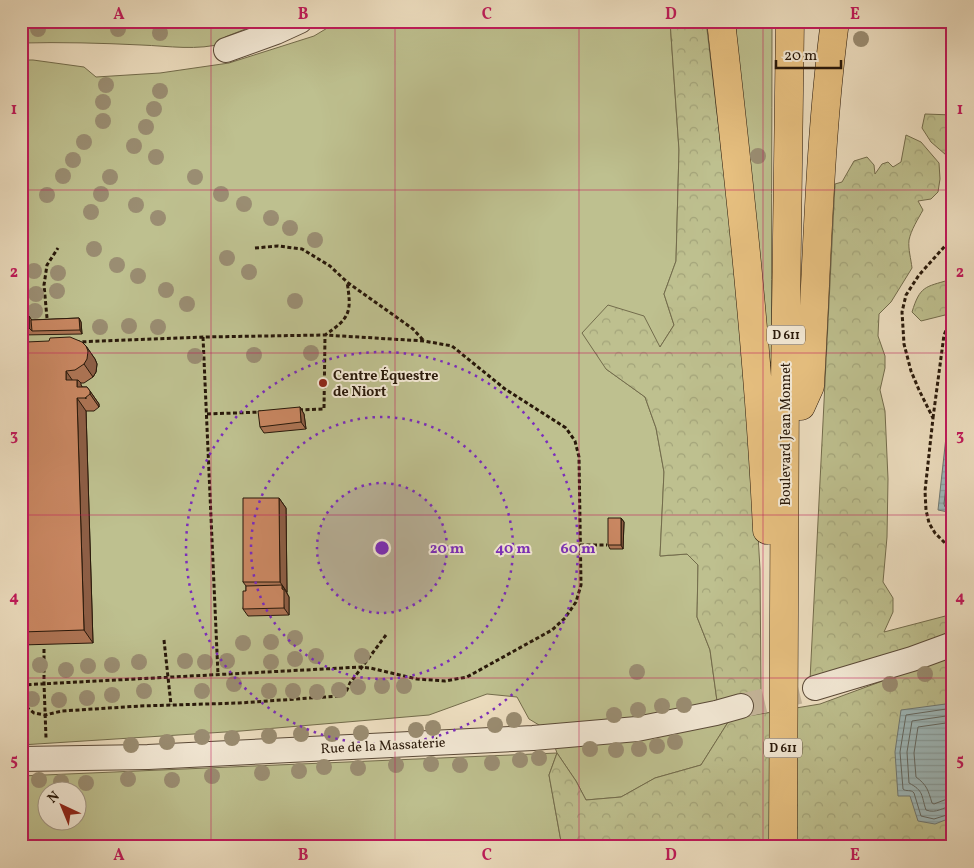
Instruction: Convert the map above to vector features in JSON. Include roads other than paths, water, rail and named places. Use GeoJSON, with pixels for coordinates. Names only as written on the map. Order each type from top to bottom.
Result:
{"type":"FeatureCollection","features":[{"type":"Feature","properties":{"kind":"main road"},"geometry":{"type":"LineString","coordinates":[[721,21],[755,359],[765,488],[772,621],[784,648]]}},
{"type":"Feature","properties":{"kind":"main road","name":"Boulevard Jean Monnet"},"geometry":{"type":"LineString","coordinates":[[783,847],[790,21]]}},
{"type":"Feature","properties":{"kind":"main road","name":"Boulevard Jean Monnet"},"geometry":{"type":"LineString","coordinates":[[796,847],[801,406],[800,165],[802,21]]}},
{"type":"Feature","properties":{"kind":"main road"},"geometry":{"type":"LineString","coordinates":[[801,406],[810,386],[824,118],[835,21]]}},
{"type":"Feature","properties":{"kind":"street"},"geometry":{"type":"LineString","coordinates":[[226,50],[300,21]]}},
{"type":"Feature","properties":{"kind":"street"},"geometry":{"type":"LineString","coordinates":[[815,688],[912,659],[953,644]]}},
{"type":"Feature","properties":{"kind":"street","name":"Rue de la Massaterie"},"geometry":{"type":"LineString","coordinates":[[21,758],[167,756],[533,738],[637,729],[741,706]]}},
{"type":"Feature","properties":{"kind":"water"},"geometry":{"type":"Polygon","coordinates":[[[953,373],[953,513],[938,510],[953,373]]]}},
{"type":"Feature","properties":{"kind":"water"},"geometry":{"type":"Polygon","coordinates":[[[953,703],[953,817],[935,824],[918,821],[910,796],[898,796],[895,752],[901,710],[953,703]]]}},
{"type":"Feature","properties":{"kind":"tunnel"},"geometry":{"type":"LineString","coordinates":[[741,706],[815,688]]}},
{"type":"Feature","properties":{"kind":"place","name":"Centre Équestre de Niort"},"geometry":{"type":"Point","coordinates":[323,383]}}]}
